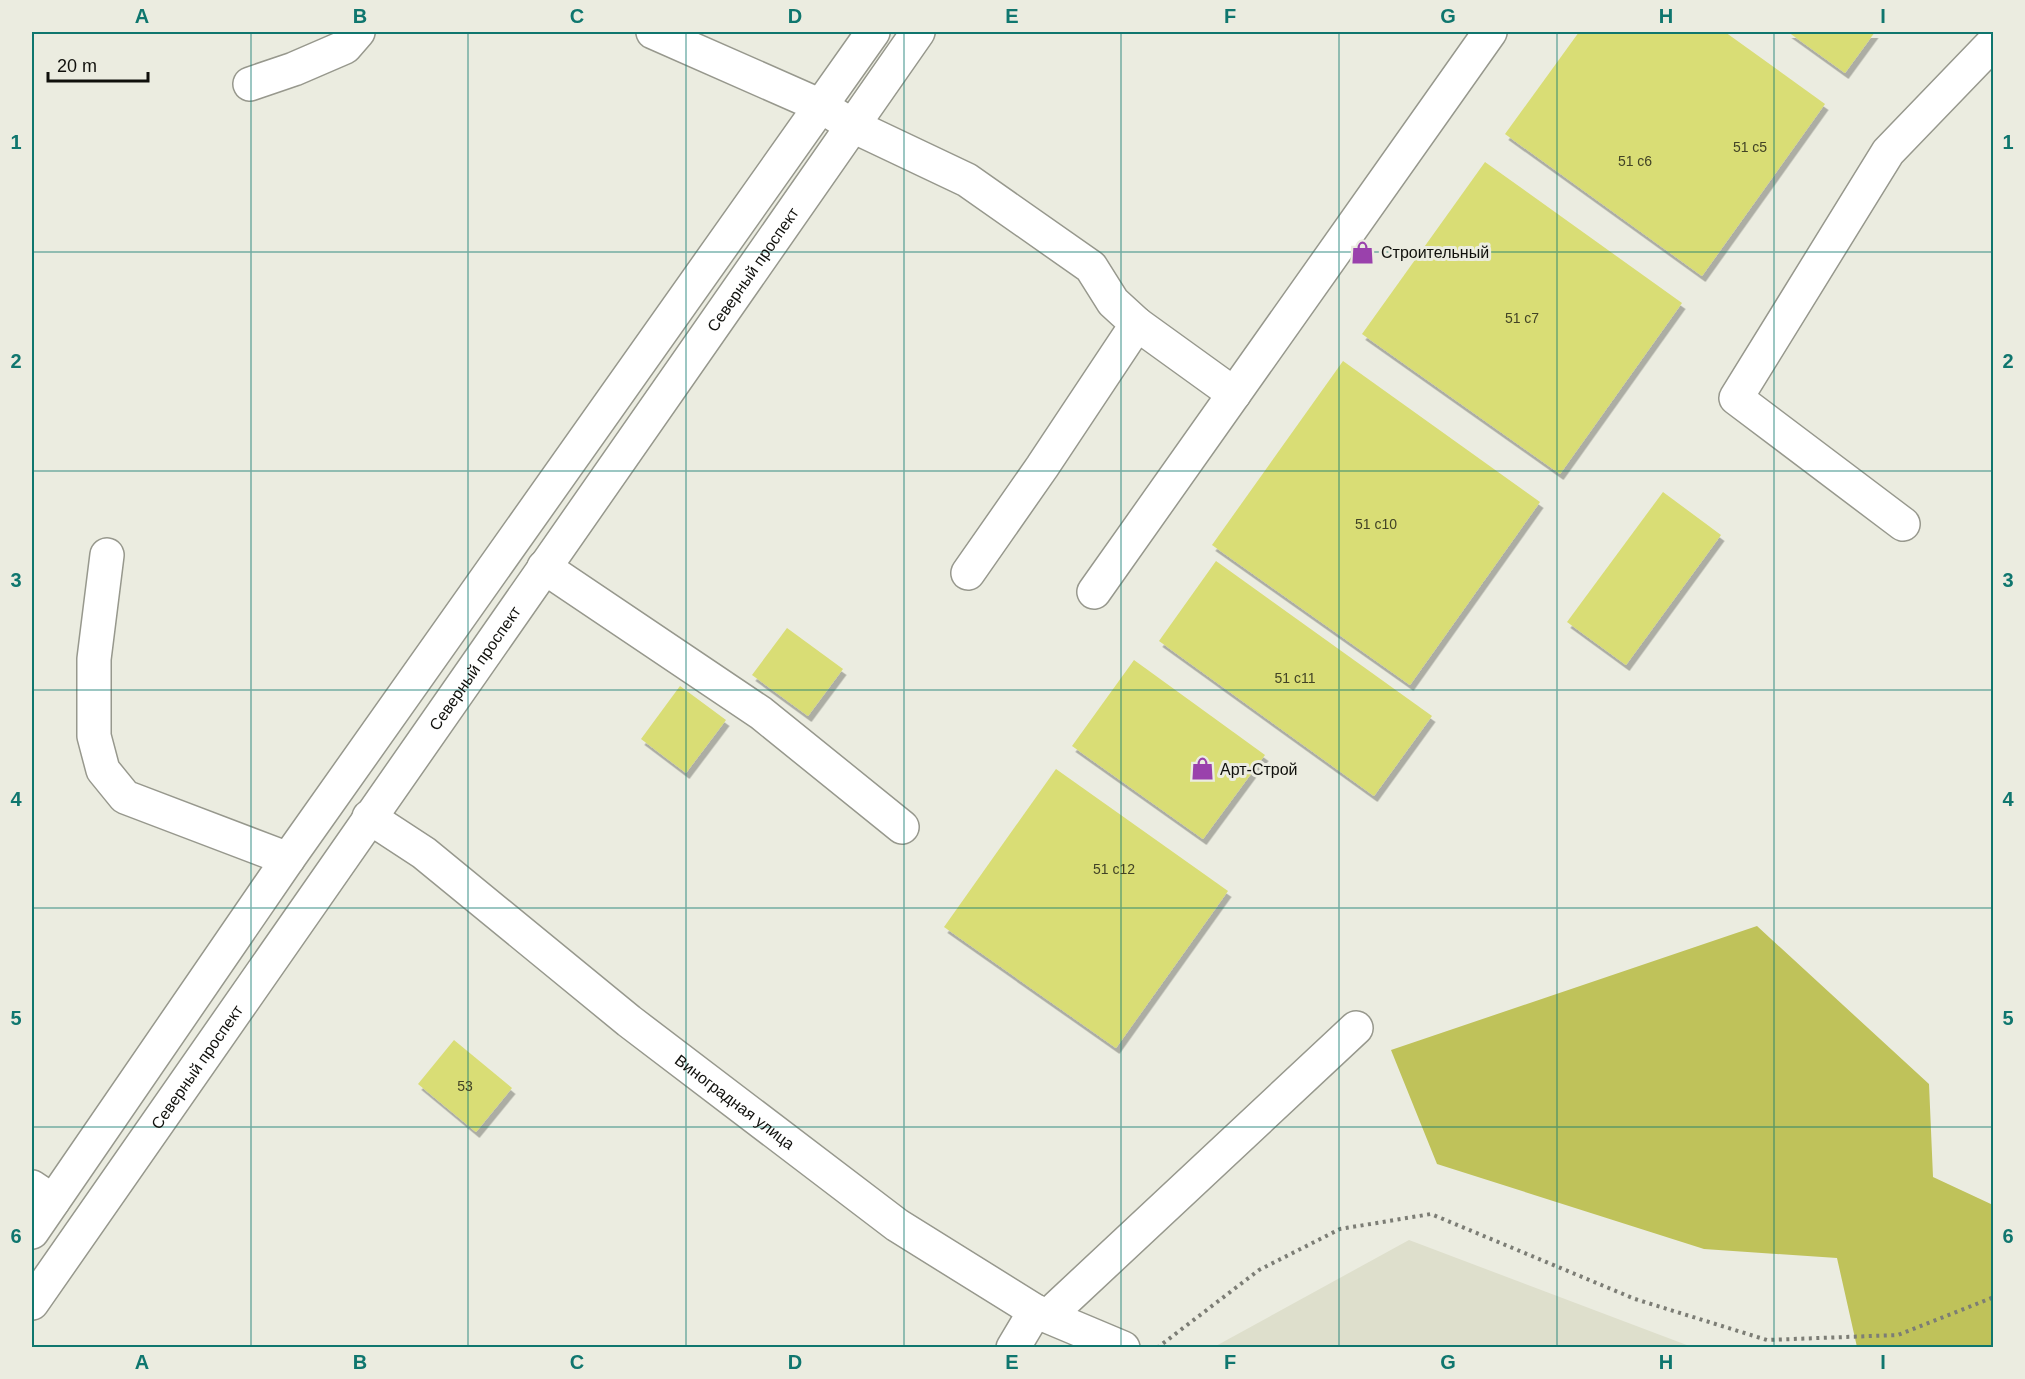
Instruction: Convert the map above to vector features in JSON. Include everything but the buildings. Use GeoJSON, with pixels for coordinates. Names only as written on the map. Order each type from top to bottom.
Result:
{"type":"FeatureCollection","features":[{"type":"Feature","properties":{"kind":"main road"},"geometry":{"type":"LineString","coordinates":[[250,84],[294,69],[345,47],[358,32]]}},
{"type":"Feature","properties":{"kind":"main road"},"geometry":{"type":"LineString","coordinates":[[653,32],[821,106],[851,125],[967,180],[1091,267],[1113,302],[1137,324],[1234,394]]}},
{"type":"Feature","properties":{"kind":"main road"},"geometry":{"type":"LineString","coordinates":[[32,1232],[42,1194],[288,859],[873,32]]}},
{"type":"Feature","properties":{"kind":"main road","name":"Северный проспект"},"geometry":{"type":"LineString","coordinates":[[32,1303],[918,32]]}},
{"type":"Feature","properties":{"kind":"main road"},"geometry":{"type":"LineString","coordinates":[[1094,592],[1490,32]]}},
{"type":"Feature","properties":{"kind":"main road"},"geometry":{"type":"LineString","coordinates":[[1903,524],[1736,398],[1888,152],[1994,42]]}},
{"type":"Feature","properties":{"kind":"main road"},"geometry":{"type":"LineString","coordinates":[[968,573],[1137,324]]}},
{"type":"Feature","properties":{"kind":"main road"},"geometry":{"type":"LineString","coordinates":[[107,555],[94,659],[94,736],[103,770],[125,797],[288,859]]}},
{"type":"Feature","properties":{"kind":"main road"},"geometry":{"type":"LineString","coordinates":[[544,567],[761,713],[902,827]]}},
{"type":"Feature","properties":{"kind":"main road","name":"Виноградная улица"},"geometry":{"type":"LineString","coordinates":[[369,817],[424,853],[629,1021],[897,1225],[1042,1314],[1123,1347]]}},
{"type":"Feature","properties":{"kind":"main road"},"geometry":{"type":"LineString","coordinates":[[1013,1347],[1042,1314],[1356,1028]]}},
{"type":"Feature","properties":{"kind":"path"},"geometry":{"type":"LineString","coordinates":[[1157,1347],[1259,1270],[1340,1229],[1431,1214],[1635,1299],[1767,1340],[1898,1335],[1994,1297]]}},
{"type":"Feature","properties":{"kind":"shaded area"},"geometry":{"type":"Polygon","coordinates":[[[1757,926],[1929,1084],[1933,1177],[1993,1205],[1993,1347],[1857,1347],[1837,1258],[1704,1249],[1437,1164],[1391,1050],[1757,926]]]}},
{"type":"Feature","properties":{"kind":"shaded area"},"geometry":{"type":"Polygon","coordinates":[[[1409,1240],[1692,1347],[1214,1347],[1409,1240]]]}},
{"type":"Feature","properties":{"kind":"place","name":"Строительный"},"geometry":{"type":"Point","coordinates":[1363,252]}},
{"type":"Feature","properties":{"kind":"place","name":"Арт-Строй"},"geometry":{"type":"Point","coordinates":[1202,769]}}]}
